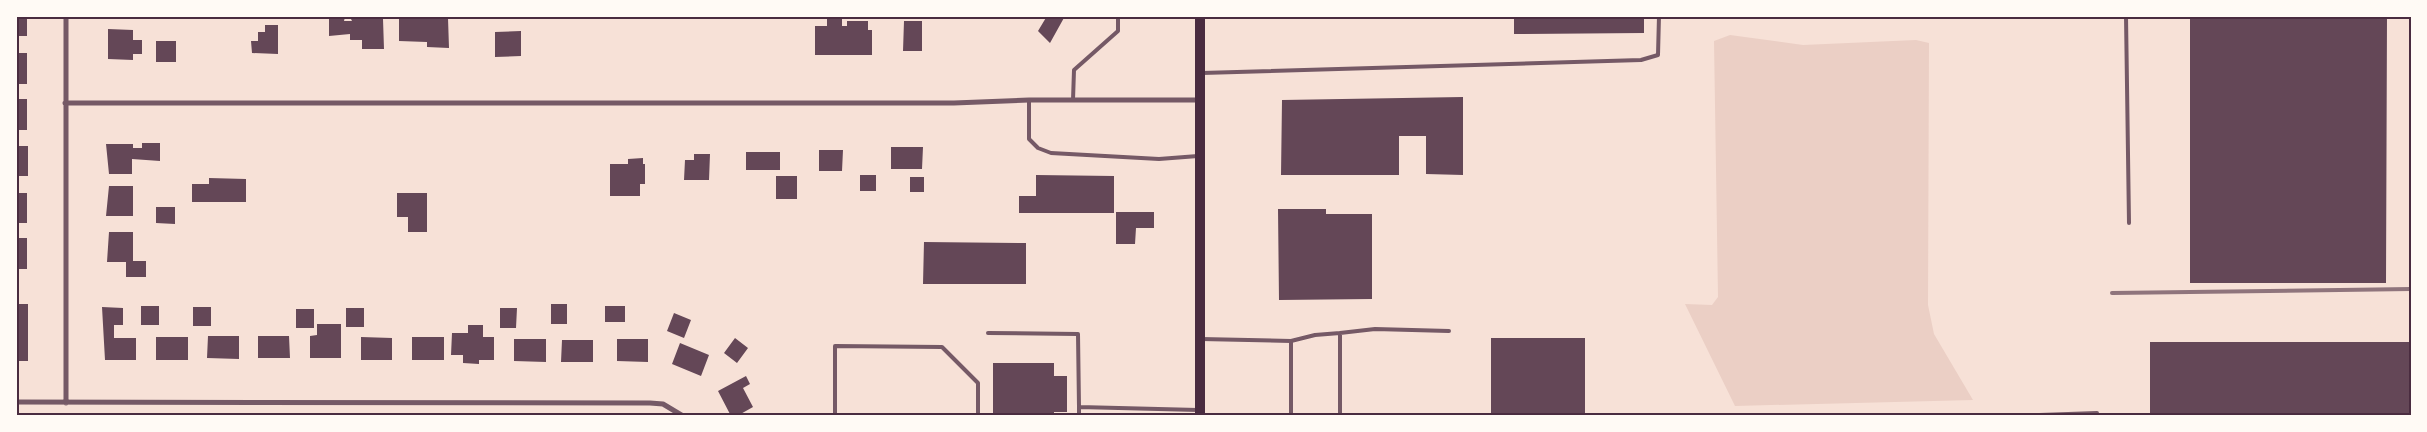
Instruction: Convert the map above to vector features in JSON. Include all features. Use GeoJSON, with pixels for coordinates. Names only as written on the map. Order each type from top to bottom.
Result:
{"type":"FeatureCollection","features":[{"type":"Feature","properties":{"kind":"main road"},"geometry":{"type":"LineString","coordinates":[[1200,16],[1200,413]]}},
{"type":"Feature","properties":{"kind":"street"},"geometry":{"type":"LineString","coordinates":[[66,16],[66,402]]}},
{"type":"Feature","properties":{"kind":"street"},"geometry":{"type":"LineString","coordinates":[[65,104],[954,103],[1029,100],[1200,100]]}},
{"type":"Feature","properties":{"kind":"street"},"geometry":{"type":"LineString","coordinates":[[16,402],[650,403],[663,404],[682,415]]}},
{"type":"Feature","properties":{"kind":"lane"},"geometry":{"type":"LineString","coordinates":[[1073,100],[1074,70],[1118,31],[1118,16]]}},
{"type":"Feature","properties":{"kind":"lane"},"geometry":{"type":"LineString","coordinates":[[1200,74],[1641,60],[1658,56],[1659,16]]}},
{"type":"Feature","properties":{"kind":"lane"},"geometry":{"type":"LineString","coordinates":[[2126,16],[2129,223]]}},
{"type":"Feature","properties":{"kind":"lane"},"geometry":{"type":"LineString","coordinates":[[1029,100],[1029,140],[1038,148],[1051,153],[1159,159],[1200,156]]}},
{"type":"Feature","properties":{"kind":"lane"},"geometry":{"type":"LineString","coordinates":[[1200,339],[1291,341],[1315,335],[1375,329],[1449,331]]}},
{"type":"Feature","properties":{"kind":"lane"},"geometry":{"type":"LineString","coordinates":[[988,333],[1078,334],[1079,416]]}},
{"type":"Feature","properties":{"kind":"lane"},"geometry":{"type":"LineString","coordinates":[[1340,333],[1340,416]]}},
{"type":"Feature","properties":{"kind":"lane"},"geometry":{"type":"LineString","coordinates":[[1291,341],[1291,416]]}},
{"type":"Feature","properties":{"kind":"lane"},"geometry":{"type":"LineString","coordinates":[[835,416],[836,346],[942,347],[978,383],[978,416]]}},
{"type":"Feature","properties":{"kind":"lane"},"geometry":{"type":"LineString","coordinates":[[1079,407],[1200,413]]}},
{"type":"Feature","properties":{"kind":"lane"},"geometry":{"type":"LineString","coordinates":[[2009,416],[2097,413]]}},
{"type":"Feature","properties":{"kind":"shaded area"},"geometry":{"type":"Polygon","coordinates":[[[1730,35],[1803,45],[1916,40],[1929,43],[1928,305],[1934,334],[1973,400],[1735,406],[1685,304],[1712,305],[1718,297],[1714,41],[1730,35]]]}},
{"type":"Feature","properties":{"kind":"building"},"geometry":{"type":"Polygon","coordinates":[[[16,16],[27,16],[27,36],[16,36],[16,16]]]}},
{"type":"Feature","properties":{"kind":"building"},"geometry":{"type":"Polygon","coordinates":[[[157,16],[177,16],[177,19],[157,19],[157,16]]]}},
{"type":"Feature","properties":{"kind":"building"},"geometry":{"type":"Polygon","coordinates":[[[358,16],[383,19],[384,49],[362,49],[362,40],[350,40],[350,34],[329,36],[329,17],[345,17],[344,21],[352,21],[351,19],[358,19],[358,16]]]}},
{"type":"Feature","properties":{"kind":"building"},"geometry":{"type":"Polygon","coordinates":[[[827,16],[842,16],[842,26],[847,26],[847,21],[868,21],[868,30],[872,30],[872,55],[815,55],[815,26],[827,26],[827,16]]]}},
{"type":"Feature","properties":{"kind":"building"},"geometry":{"type":"Polygon","coordinates":[[[1047,16],[1065,16],[1050,43],[1038,31],[1047,16]]]}},
{"type":"Feature","properties":{"kind":"building"},"geometry":{"type":"Polygon","coordinates":[[[1514,16],[1644,16],[1644,33],[1514,34],[1514,16]]]}},
{"type":"Feature","properties":{"kind":"building"},"geometry":{"type":"Polygon","coordinates":[[[2190,16],[2387,16],[2386,283],[2190,283],[2190,16]]]}},
{"type":"Feature","properties":{"kind":"building"},"geometry":{"type":"Polygon","coordinates":[[[399,18],[448,18],[449,48],[427,47],[427,42],[399,41],[399,18]]]}},
{"type":"Feature","properties":{"kind":"building"},"geometry":{"type":"Polygon","coordinates":[[[904,21],[922,21],[922,51],[903,51],[904,21]]]}},
{"type":"Feature","properties":{"kind":"building"},"geometry":{"type":"Polygon","coordinates":[[[265,25],[278,25],[278,54],[252,53],[251,41],[258,41],[258,32],[265,32],[265,25]]]}},
{"type":"Feature","properties":{"kind":"building"},"geometry":{"type":"Polygon","coordinates":[[[108,29],[133,30],[133,40],[142,40],[142,54],[133,54],[133,60],[108,59],[108,29]]]}},
{"type":"Feature","properties":{"kind":"building"},"geometry":{"type":"Polygon","coordinates":[[[521,31],[521,56],[495,57],[495,32],[521,31]]]}},
{"type":"Feature","properties":{"kind":"building"},"geometry":{"type":"Polygon","coordinates":[[[156,41],[176,41],[176,62],[156,62],[156,41]]]}},
{"type":"Feature","properties":{"kind":"building"},"geometry":{"type":"Polygon","coordinates":[[[16,53],[27,53],[27,84],[16,84],[16,53]]]}},
{"type":"Feature","properties":{"kind":"building"},"geometry":{"type":"Polygon","coordinates":[[[1463,97],[1463,175],[1426,174],[1426,136],[1399,136],[1399,175],[1281,175],[1282,100],[1463,97]]]}},
{"type":"Feature","properties":{"kind":"building"},"geometry":{"type":"Polygon","coordinates":[[[16,99],[27,99],[27,130],[16,130],[16,99]]]}},
{"type":"Feature","properties":{"kind":"building"},"geometry":{"type":"Polygon","coordinates":[[[142,143],[160,143],[160,161],[132,159],[132,174],[109,174],[106,144],[133,144],[133,148],[142,148],[142,143]]]}},
{"type":"Feature","properties":{"kind":"building"},"geometry":{"type":"Polygon","coordinates":[[[16,146],[28,146],[28,176],[16,176],[16,146]]]}},
{"type":"Feature","properties":{"kind":"building"},"geometry":{"type":"Polygon","coordinates":[[[891,147],[923,147],[922,169],[891,169],[891,147]]]}},
{"type":"Feature","properties":{"kind":"building"},"geometry":{"type":"Polygon","coordinates":[[[819,150],[843,150],[842,171],[819,171],[819,150]]]}},
{"type":"Feature","properties":{"kind":"building"},"geometry":{"type":"Polygon","coordinates":[[[746,152],[780,152],[780,170],[746,170],[746,152]]]}},
{"type":"Feature","properties":{"kind":"building"},"geometry":{"type":"Polygon","coordinates":[[[694,154],[710,154],[709,180],[684,180],[685,160],[694,160],[694,154]]]}},
{"type":"Feature","properties":{"kind":"building"},"geometry":{"type":"Polygon","coordinates":[[[643,158],[643,164],[645,164],[645,184],[640,184],[640,196],[610,196],[610,164],[628,164],[628,159],[643,158]]]}},
{"type":"Feature","properties":{"kind":"building"},"geometry":{"type":"Polygon","coordinates":[[[860,175],[876,175],[876,191],[860,191],[860,175]]]}},
{"type":"Feature","properties":{"kind":"building"},"geometry":{"type":"Polygon","coordinates":[[[1036,175],[1114,176],[1114,213],[1019,213],[1019,196],[1036,196],[1036,175]]]}},
{"type":"Feature","properties":{"kind":"building"},"geometry":{"type":"Polygon","coordinates":[[[776,176],[797,176],[797,199],[776,199],[776,176]]]}},
{"type":"Feature","properties":{"kind":"building"},"geometry":{"type":"Polygon","coordinates":[[[910,177],[924,177],[924,192],[910,192],[910,177]]]}},
{"type":"Feature","properties":{"kind":"building"},"geometry":{"type":"Polygon","coordinates":[[[209,178],[246,179],[246,202],[192,202],[192,184],[209,184],[209,178]]]}},
{"type":"Feature","properties":{"kind":"building"},"geometry":{"type":"Polygon","coordinates":[[[109,186],[133,186],[133,216],[106,216],[109,186]]]}},
{"type":"Feature","properties":{"kind":"building"},"geometry":{"type":"Polygon","coordinates":[[[16,193],[27,193],[27,223],[16,223],[16,193]]]}},
{"type":"Feature","properties":{"kind":"building"},"geometry":{"type":"Polygon","coordinates":[[[397,193],[427,193],[427,232],[408,232],[408,217],[397,217],[397,193]]]}},
{"type":"Feature","properties":{"kind":"building"},"geometry":{"type":"Polygon","coordinates":[[[156,207],[175,207],[175,224],[156,223],[156,207]]]}},
{"type":"Feature","properties":{"kind":"building"},"geometry":{"type":"Polygon","coordinates":[[[1278,209],[1326,209],[1326,214],[1372,214],[1372,299],[1279,300],[1278,209]]]}},
{"type":"Feature","properties":{"kind":"building"},"geometry":{"type":"Polygon","coordinates":[[[1116,212],[1154,212],[1154,228],[1136,228],[1135,244],[1116,244],[1116,212]]]}},
{"type":"Feature","properties":{"kind":"building"},"geometry":{"type":"Polygon","coordinates":[[[109,232],[133,232],[133,261],[146,261],[146,277],[126,277],[126,262],[107,262],[109,232]]]}},
{"type":"Feature","properties":{"kind":"building"},"geometry":{"type":"Polygon","coordinates":[[[16,238],[27,238],[27,269],[16,269],[16,238]]]}},
{"type":"Feature","properties":{"kind":"building"},"geometry":{"type":"Polygon","coordinates":[[[924,242],[1026,243],[1026,284],[923,284],[924,242]]]}},
{"type":"Feature","properties":{"kind":"building"},"geometry":{"type":"Polygon","coordinates":[[[16,304],[28,304],[28,361],[16,361],[16,304]]]}},
{"type":"Feature","properties":{"kind":"building"},"geometry":{"type":"Polygon","coordinates":[[[551,304],[567,304],[567,324],[551,324],[551,304]]]}},
{"type":"Feature","properties":{"kind":"building"},"geometry":{"type":"Polygon","coordinates":[[[141,306],[159,306],[159,325],[141,325],[141,306]]]}},
{"type":"Feature","properties":{"kind":"building"},"geometry":{"type":"Polygon","coordinates":[[[605,306],[625,306],[625,322],[605,322],[605,306]]]}},
{"type":"Feature","properties":{"kind":"building"},"geometry":{"type":"Polygon","coordinates":[[[102,307],[123,308],[123,325],[114,325],[114,338],[136,338],[136,360],[105,360],[102,307]]]}},
{"type":"Feature","properties":{"kind":"building"},"geometry":{"type":"Polygon","coordinates":[[[193,307],[211,307],[211,326],[193,326],[193,307]]]}},
{"type":"Feature","properties":{"kind":"building"},"geometry":{"type":"Polygon","coordinates":[[[346,308],[364,308],[364,327],[346,327],[346,308]]]}},
{"type":"Feature","properties":{"kind":"building"},"geometry":{"type":"Polygon","coordinates":[[[500,308],[517,308],[516,328],[500,328],[500,308]]]}},
{"type":"Feature","properties":{"kind":"building"},"geometry":{"type":"Polygon","coordinates":[[[296,309],[314,309],[314,328],[296,328],[296,309]]]}},
{"type":"Feature","properties":{"kind":"building"},"geometry":{"type":"Polygon","coordinates":[[[674,313],[691,320],[684,338],[667,331],[674,313]]]}},
{"type":"Feature","properties":{"kind":"building"},"geometry":{"type":"Polygon","coordinates":[[[317,324],[341,324],[341,358],[310,358],[310,336],[317,335],[317,324]]]}},
{"type":"Feature","properties":{"kind":"building"},"geometry":{"type":"Polygon","coordinates":[[[468,325],[483,325],[483,337],[494,337],[494,360],[479,360],[479,364],[463,363],[463,355],[451,355],[452,333],[468,333],[468,325]]]}},
{"type":"Feature","properties":{"kind":"building"},"geometry":{"type":"Polygon","coordinates":[[[208,336],[239,336],[239,359],[207,358],[208,336]]]}},
{"type":"Feature","properties":{"kind":"building"},"geometry":{"type":"Polygon","coordinates":[[[258,336],[289,336],[290,358],[258,358],[258,336]]]}},
{"type":"Feature","properties":{"kind":"building"},"geometry":{"type":"Polygon","coordinates":[[[156,337],[188,337],[188,360],[156,360],[156,337]]]}},
{"type":"Feature","properties":{"kind":"building"},"geometry":{"type":"Polygon","coordinates":[[[361,337],[392,338],[392,360],[361,360],[361,337]]]}},
{"type":"Feature","properties":{"kind":"building"},"geometry":{"type":"Polygon","coordinates":[[[412,337],[444,337],[444,360],[412,360],[412,337]]]}},
{"type":"Feature","properties":{"kind":"building"},"geometry":{"type":"Polygon","coordinates":[[[735,338],[748,348],[737,363],[724,353],[735,338]]]}},
{"type":"Feature","properties":{"kind":"building"},"geometry":{"type":"Polygon","coordinates":[[[1491,338],[1585,338],[1585,416],[1491,416],[1491,338]]]}},
{"type":"Feature","properties":{"kind":"building"},"geometry":{"type":"Polygon","coordinates":[[[514,339],[546,339],[546,362],[514,361],[514,339]]]}},
{"type":"Feature","properties":{"kind":"building"},"geometry":{"type":"Polygon","coordinates":[[[617,339],[648,339],[648,362],[617,361],[617,339]]]}},
{"type":"Feature","properties":{"kind":"building"},"geometry":{"type":"Polygon","coordinates":[[[562,340],[593,340],[593,362],[561,362],[562,340]]]}},
{"type":"Feature","properties":{"kind":"building"},"geometry":{"type":"Polygon","coordinates":[[[2150,342],[2411,342],[2411,416],[2150,416],[2150,342]]]}},
{"type":"Feature","properties":{"kind":"building"},"geometry":{"type":"Polygon","coordinates":[[[680,343],[709,355],[701,376],[672,364],[680,343]]]}},
{"type":"Feature","properties":{"kind":"building"},"geometry":{"type":"Polygon","coordinates":[[[993,363],[1054,363],[1054,376],[1067,376],[1067,412],[1054,412],[1054,416],[993,416],[993,363]]]}},
{"type":"Feature","properties":{"kind":"building"},"geometry":{"type":"Polygon","coordinates":[[[746,376],[750,384],[743,388],[753,407],[737,416],[731,416],[718,391],[746,376]]]}},
{"type":"Feature","properties":{"kind":"railway"},"geometry":{"type":"LineString","coordinates":[[2112,293],[2411,289]]}}]}
